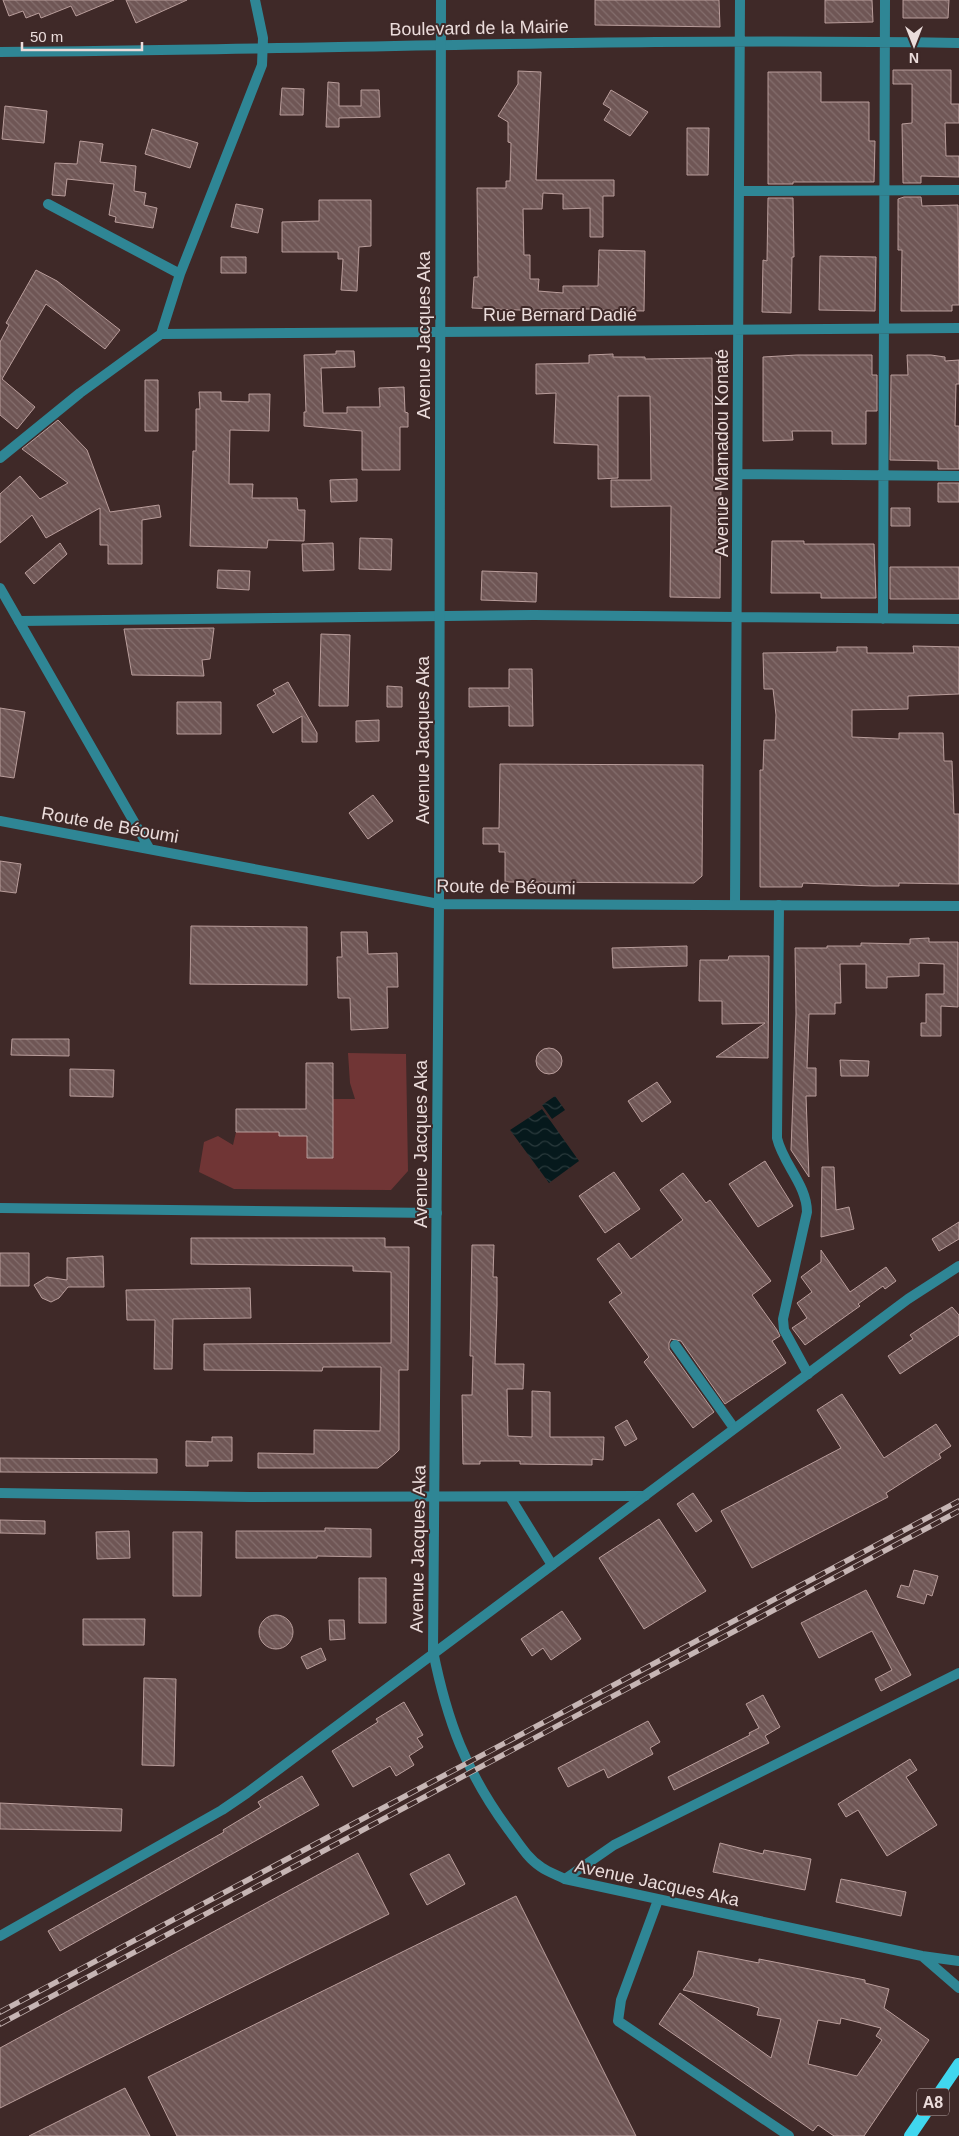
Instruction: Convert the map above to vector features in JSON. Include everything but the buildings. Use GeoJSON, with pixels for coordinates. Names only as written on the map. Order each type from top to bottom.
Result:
{"type":"FeatureCollection","features":[{"type":"Feature","properties":{"kind":"main road","name":"A8"},"geometry":{"type":"LineString","coordinates":[[910,2136],[957,2066],[959,2054]]}},
{"type":"Feature","properties":{"kind":"street"},"geometry":{"type":"LineString","coordinates":[[0,458],[80,393],[162,334],[180,274],[260,72],[264,50],[255,0]]}},
{"type":"Feature","properties":{"kind":"street","name":"Avenue Jacques Aka"},"geometry":{"type":"LineString","coordinates":[[441,0],[439,904],[433,1651],[447,1709],[471,1772],[490,1804],[527,1854],[540,1866],[565,1880],[922,1956],[959,1961]]}},
{"type":"Feature","properties":{"kind":"street","name":"Avenue Mamadou Konaté"},"geometry":{"type":"LineString","coordinates":[[735,905],[739,474],[740,0]]}},
{"type":"Feature","properties":{"kind":"street"},"geometry":{"type":"LineString","coordinates":[[883,618],[882,476],[886,190],[885,0]]}},
{"type":"Feature","properties":{"kind":"street","name":"Boulevard de la Mairie"},"geometry":{"type":"LineString","coordinates":[[0,52],[264,50],[441,44],[886,41],[959,43]]}},
{"type":"Feature","properties":{"kind":"street"},"geometry":{"type":"LineString","coordinates":[[740,191],[959,190]]}},
{"type":"Feature","properties":{"kind":"street"},"geometry":{"type":"LineString","coordinates":[[48,204],[180,274]]}},
{"type":"Feature","properties":{"kind":"street","name":"Rue Bernard Dadié"},"geometry":{"type":"LineString","coordinates":[[162,334],[440,331],[654,332],[738,329],[959,328]]}},
{"type":"Feature","properties":{"kind":"street"},"geometry":{"type":"LineString","coordinates":[[739,474],[959,476]]}},
{"type":"Feature","properties":{"kind":"street"},"geometry":{"type":"LineString","coordinates":[[0,588],[149,848]]}},
{"type":"Feature","properties":{"kind":"street"},"geometry":{"type":"LineString","coordinates":[[19,621],[440,615],[959,619]]}},
{"type":"Feature","properties":{"kind":"street","name":"Route de Béoumi"},"geometry":{"type":"LineString","coordinates":[[0,821],[439,904],[959,906]]}},
{"type":"Feature","properties":{"kind":"street"},"geometry":{"type":"LineString","coordinates":[[780,905],[777,1138],[783,1157],[807,1200],[807,1212],[783,1319],[784,1330],[808,1374]]}},
{"type":"Feature","properties":{"kind":"street"},"geometry":{"type":"LineString","coordinates":[[0,1208],[436,1213]]}},
{"type":"Feature","properties":{"kind":"street"},"geometry":{"type":"LineString","coordinates":[[0,1936],[230,1804],[908,1299],[959,1266]]}},
{"type":"Feature","properties":{"kind":"street"},"geometry":{"type":"LineString","coordinates":[[675,1345],[734,1428]]}},
{"type":"Feature","properties":{"kind":"street"},"geometry":{"type":"LineString","coordinates":[[0,1493],[250,1497],[645,1496]]}},
{"type":"Feature","properties":{"kind":"street"},"geometry":{"type":"LineString","coordinates":[[510,1497],[552,1565]]}},
{"type":"Feature","properties":{"kind":"street"},"geometry":{"type":"LineString","coordinates":[[565,1880],[614,1845],[959,1673]]}},
{"type":"Feature","properties":{"kind":"street"},"geometry":{"type":"LineString","coordinates":[[658,1900],[621,2000],[618,2021],[789,2136]]}},
{"type":"Feature","properties":{"kind":"street","name":"Avenue Jacques Aka"},"geometry":{"type":"LineString","coordinates":[[922,1956],[959,1988]]}},
{"type":"Feature","properties":{"kind":"shaded area"},"geometry":{"type":"Polygon","coordinates":[[[348,1053],[406,1054],[408,1171],[391,1190],[234,1189],[199,1172],[204,1142],[218,1136],[233,1145],[236,1132],[279,1132],[280,1136],[307,1136],[307,1158],[333,1158],[333,1099],[355,1099],[350,1083],[348,1053]]]}},
{"type":"Feature","properties":{"kind":"water"},"geometry":{"type":"Polygon","coordinates":[[[555,1096],[565,1110],[552,1119],[542,1105],[555,1096]]]}},
{"type":"Feature","properties":{"kind":"water"},"geometry":{"type":"Polygon","coordinates":[[[542,1109],[579,1161],[549,1183],[510,1130],[542,1109]]]}},
{"type":"Feature","properties":{"kind":"railway"},"geometry":{"type":"LineString","coordinates":[[0,2012],[959,1501]]}},
{"type":"Feature","properties":{"kind":"railway"},"geometry":{"type":"LineString","coordinates":[[0,2024],[959,1511]]}}]}
